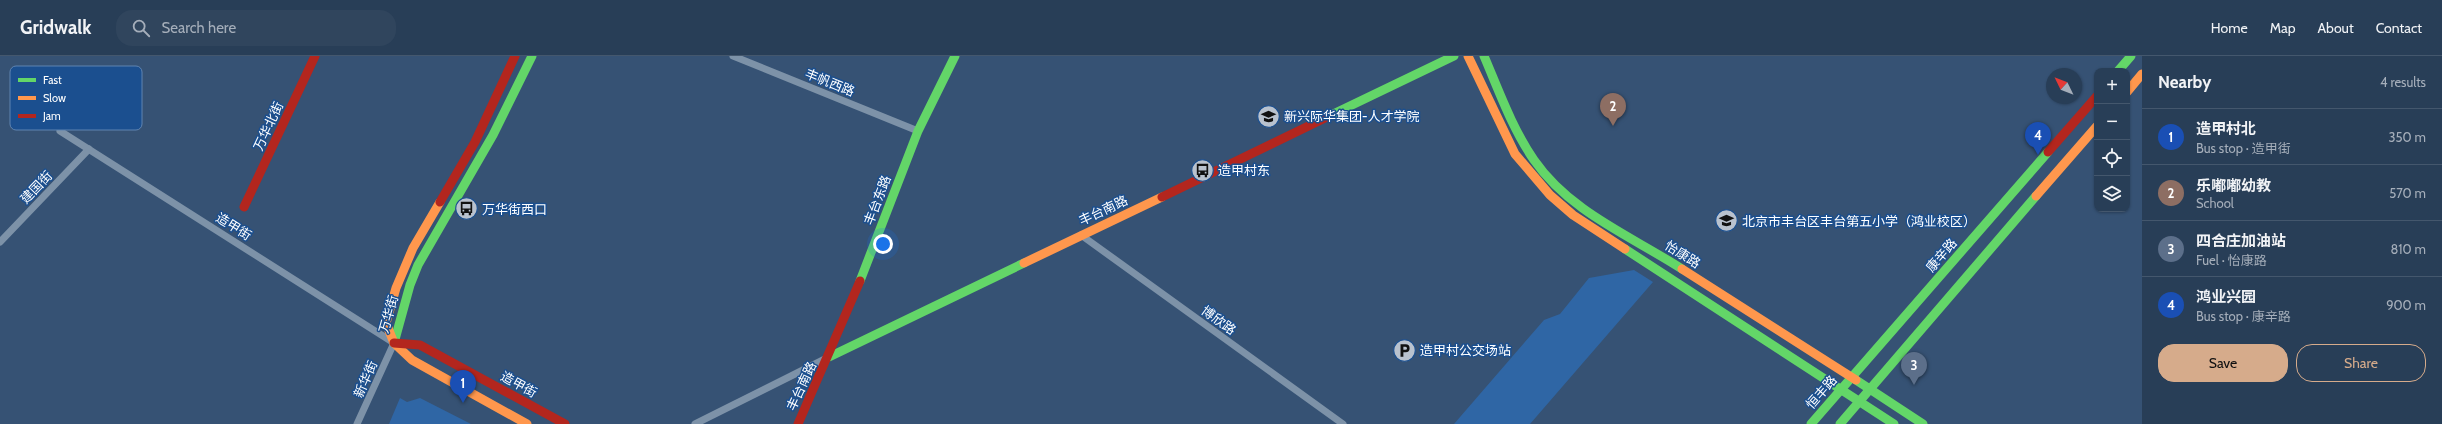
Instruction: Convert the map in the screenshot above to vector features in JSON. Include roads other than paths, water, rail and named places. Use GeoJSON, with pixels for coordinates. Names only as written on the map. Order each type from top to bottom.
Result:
{"type":"FeatureCollection","features":[{"type":"Feature","properties":{"kind":"main road","name":"万华北街"},"geometry":{"type":"LineString","coordinates":[[244,206],[316,56]]}},
{"type":"Feature","properties":{"kind":"main road","name":"万华街"},"geometry":{"type":"LineString","coordinates":[[394,343],[386,323],[404,268],[413,248],[475,142],[515,56]]}},
{"type":"Feature","properties":{"kind":"main road","name":"万华街"},"geometry":{"type":"LineString","coordinates":[[394,343],[410,285],[418,265],[493,135],[532,56]]}},
{"type":"Feature","properties":{"kind":"main road","name":"丰台东路"},"geometry":{"type":"LineString","coordinates":[[829,357],[918,131],[955,56]]}},
{"type":"Feature","properties":{"kind":"main road","name":"丰台南路"},"geometry":{"type":"LineString","coordinates":[[798,424],[829,357],[1454,56]]}},
{"type":"Feature","properties":{"kind":"main road"},"geometry":{"type":"LineString","coordinates":[[1468,56],[1515,154],[1550,195],[1573,215],[1894,424]]}},
{"type":"Feature","properties":{"kind":"main road","name":"怡康路"},"geometry":{"type":"LineString","coordinates":[[1484,56],[1514,126],[1528,151],[1545,174],[1565,194],[1586,211],[1677,266],[1923,424]]}},
{"type":"Feature","properties":{"kind":"main road"},"geometry":{"type":"LineString","coordinates":[[2121,68],[2131,56]]}},
{"type":"Feature","properties":{"kind":"main road"},"geometry":{"type":"LineString","coordinates":[[2130,88],[2142,74]]}},
{"type":"Feature","properties":{"kind":"main road","name":"康辛路"},"geometry":{"type":"LineString","coordinates":[[1851,377],[2094,99]]}},
{"type":"Feature","properties":{"kind":"main road"},"geometry":{"type":"LineString","coordinates":[[1840,424],[2094,129]]}},
{"type":"Feature","properties":{"kind":"main road","name":"造甲街"},"geometry":{"type":"LineString","coordinates":[[394,343],[412,360],[527,424]]}},
{"type":"Feature","properties":{"kind":"main road","name":"造甲街"},"geometry":{"type":"LineString","coordinates":[[394,343],[420,345],[565,424]]}},
{"type":"Feature","properties":{"kind":"main road","name":"恒丰路"},"geometry":{"type":"LineString","coordinates":[[1811,424],[1851,377]]}},
{"type":"Feature","properties":{"kind":"street","name":"丰帆西路"},"geometry":{"type":"LineString","coordinates":[[733,56],[918,131]]}},
{"type":"Feature","properties":{"kind":"street","name":"造甲街"},"geometry":{"type":"LineString","coordinates":[[60,131],[394,343]]}},
{"type":"Feature","properties":{"kind":"street","name":"建国街"},"geometry":{"type":"LineString","coordinates":[[0,242],[89,149]]}},
{"type":"Feature","properties":{"kind":"street","name":"博欣路"},"geometry":{"type":"LineString","coordinates":[[1081,235],[1342,424]]}},
{"type":"Feature","properties":{"kind":"street","name":"新华街"},"geometry":{"type":"LineString","coordinates":[[357,424],[394,343]]}},
{"type":"Feature","properties":{"kind":"street"},"geometry":{"type":"LineString","coordinates":[[695,424],[829,357]]}},
{"type":"Feature","properties":{"kind":"place","name":"新兴际华集团-人才学院"},"geometry":{"type":"Point","coordinates":[1268,116]}},
{"type":"Feature","properties":{"kind":"place","name":"乐嘟嘟幼教"},"geometry":{"type":"Point","coordinates":[1613,126]}},
{"type":"Feature","properties":{"kind":"place","name":"鸿业兴园"},"geometry":{"type":"Point","coordinates":[2038,155]}},
{"type":"Feature","properties":{"kind":"place","name":"造甲村东"},"geometry":{"type":"Point","coordinates":[1202,170]}},
{"type":"Feature","properties":{"kind":"place","name":"万华街西口"},"geometry":{"type":"Point","coordinates":[467,209]}},
{"type":"Feature","properties":{"kind":"place","name":"北京市丰台区丰台第五小学（鸿业校区）"},"geometry":{"type":"Point","coordinates":[1727,221]}},
{"type":"Feature","properties":{"kind":"place","name":"造甲村公交场站"},"geometry":{"type":"Point","coordinates":[1404,350]}},
{"type":"Feature","properties":{"kind":"place","name":"四合庄加油站"},"geometry":{"type":"Point","coordinates":[1914,385]}},
{"type":"Feature","properties":{"kind":"place","name":"造甲村北"},"geometry":{"type":"Point","coordinates":[463,403]}}]}
